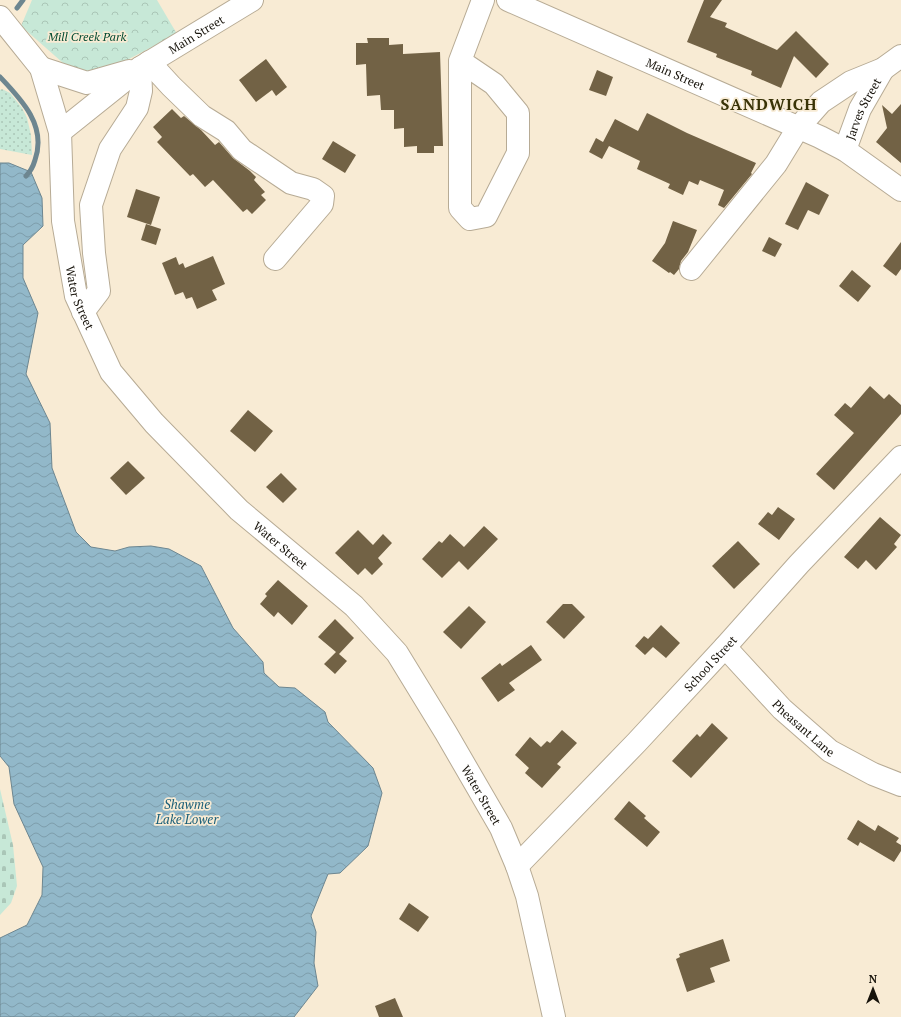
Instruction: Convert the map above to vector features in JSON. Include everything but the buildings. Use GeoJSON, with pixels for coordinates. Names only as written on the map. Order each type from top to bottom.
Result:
{"type":"FeatureCollection","features":[{"type":"Feature","properties":{"kind":"street","name":"Main Street"},"geometry":{"type":"LineString","coordinates":[[60,132],[144,65],[252,0]]}},
{"type":"Feature","properties":{"kind":"street"},"geometry":{"type":"LineString","coordinates":[[460,61],[494,84],[518,113],[518,153],[486,216],[470,219],[460,208],[460,61],[483,0]]}},
{"type":"Feature","properties":{"kind":"street","name":"Main Street"},"geometry":{"type":"LineString","coordinates":[[508,0],[820,137],[845,150],[901,190]]}},
{"type":"Feature","properties":{"kind":"street"},"geometry":{"type":"LineString","coordinates":[[0,17],[41,68]]}},
{"type":"Feature","properties":{"kind":"street","name":"Jarves Street"},"geometry":{"type":"LineString","coordinates":[[691,269],[776,164],[798,128],[821,102],[851,82],[883,69],[901,56]]}},
{"type":"Feature","properties":{"kind":"street","name":"Main Street"},"geometry":{"type":"LineString","coordinates":[[41,68],[87,84],[144,65]]}},
{"type":"Feature","properties":{"kind":"street"},"geometry":{"type":"LineString","coordinates":[[144,65],[171,86],[202,116],[226,131],[242,150],[291,183],[313,189],[323,196],[322,204],[275,259]]}},
{"type":"Feature","properties":{"kind":"street"},"geometry":{"type":"LineString","coordinates":[[83,312],[99,291],[94,253],[91,205],[110,149],[136,108],[141,91],[144,65]]}},
{"type":"Feature","properties":{"kind":"street","name":"Water Street"},"geometry":{"type":"LineString","coordinates":[[41,68],[60,132],[63,221],[76,296],[112,372],[154,424],[240,510],[354,606],[397,653],[446,733],[501,828],[517,866],[527,896],[554,1017]]}},
{"type":"Feature","properties":{"kind":"street","name":"Jarves Street"},"geometry":{"type":"LineString","coordinates":[[845,150],[860,109],[883,69]]}},
{"type":"Feature","properties":{"kind":"street","name":"School Street"},"geometry":{"type":"LineString","coordinates":[[517,866],[637,742],[799,564],[901,457]]}},
{"type":"Feature","properties":{"kind":"street","name":"Pheasant Lane"},"geometry":{"type":"LineString","coordinates":[[725,647],[782,709],[830,751],[873,774],[901,785]]}},
{"type":"Feature","properties":{"kind":"green space","name":"Mill Creek Park"},"geometry":{"type":"Polygon","coordinates":[[[32,0],[157,0],[177,34],[125,61],[93,73],[71,70],[21,26],[32,0]]]}},
{"type":"Feature","properties":{"kind":"green space"},"geometry":{"type":"Polygon","coordinates":[[[2,89],[10,93],[22,108],[27,118],[31,135],[32,155],[0,149],[0,90],[2,89]]]}},
{"type":"Feature","properties":{"kind":"green space"},"geometry":{"type":"Polygon","coordinates":[[[0,789],[13,845],[17,886],[11,903],[0,915],[0,789]]]}},
{"type":"Feature","properties":{"kind":"water","name":"Shawme Lake Lower"},"geometry":{"type":"Polygon","coordinates":[[[0,163],[9,163],[31,172],[42,198],[43,226],[23,245],[23,278],[38,313],[26,374],[50,423],[52,468],[76,532],[91,547],[115,551],[129,547],[151,546],[169,549],[201,566],[233,628],[263,662],[264,673],[279,687],[295,688],[325,712],[328,722],[373,768],[382,793],[368,846],[340,873],[328,874],[311,916],[316,932],[314,963],[318,986],[294,1017],[0,1017],[0,938],[27,925],[42,895],[43,867],[14,804],[9,767],[0,756],[0,163]]]}},
{"type":"Feature","properties":{"kind":"waterway"},"geometry":{"type":"LineString","coordinates":[[17,8],[23,0]]}},
{"type":"Feature","properties":{"kind":"waterway"},"geometry":{"type":"LineString","coordinates":[[0,77],[24,104],[35,125],[38,136],[38,148],[33,167],[26,176]]}},
{"type":"Feature","properties":{"kind":"district","name":"SANDWICH"},"geometry":{"type":"Point","coordinates":[769,104]}}]}
